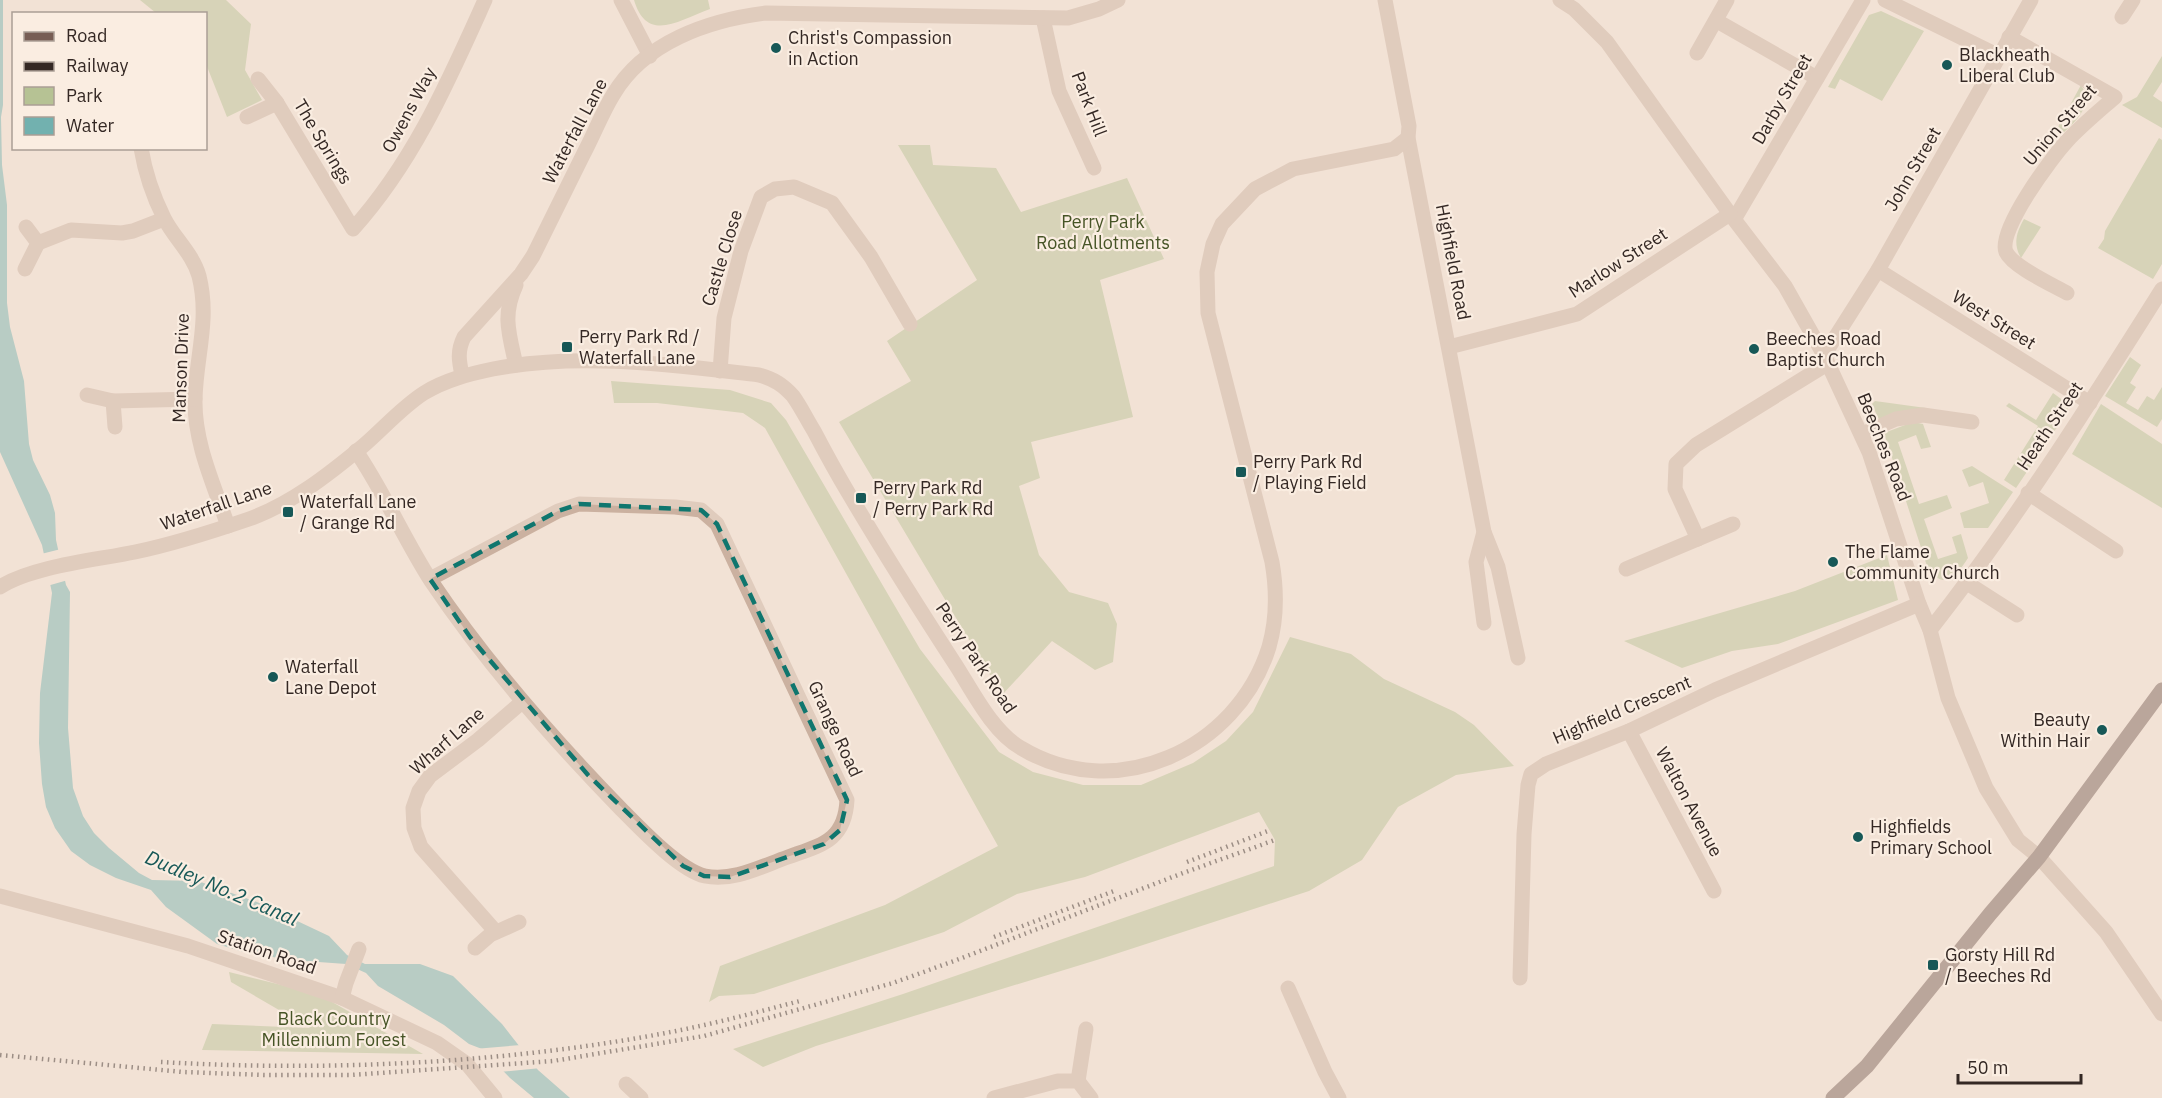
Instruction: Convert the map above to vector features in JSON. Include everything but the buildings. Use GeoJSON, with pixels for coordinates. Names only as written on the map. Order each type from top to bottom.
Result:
{"type":"FeatureCollection","features":[{"type":"Feature","properties":{"kind":"main road"},"geometry":{"type":"LineString","coordinates":[[1833,1098],[1867,1066],[2039,857],[2162,690]]}},
{"type":"Feature","properties":{"kind":"street","name":"Owens Way"},"geometry":{"type":"LineString","coordinates":[[353,229],[378,201],[404,163],[437,106],[485,0]]}},
{"type":"Feature","properties":{"kind":"street"},"geometry":{"type":"LineString","coordinates":[[621,0],[650,56]]}},
{"type":"Feature","properties":{"kind":"street","name":"Waterfall Lane"},"geometry":{"type":"LineString","coordinates":[[0,587],[26,575],[186,540],[251,518],[287,502],[321,479],[425,392],[462,375],[458,358],[464,337],[521,274],[533,256],[614,94],[635,68],[679,36],[719,22],[766,13],[1068,18],[1099,9],[1118,0]]}},
{"type":"Feature","properties":{"kind":"street","name":"Highfield Road"},"geometry":{"type":"LineString","coordinates":[[1385,0],[1409,126],[1408,138],[1484,532]]}},
{"type":"Feature","properties":{"kind":"street","name":"Beeches Road"},"geometry":{"type":"LineString","coordinates":[[1560,0],[1574,9],[1607,42],[1785,286],[1862,434],[1919,604],[1930,630],[1948,698],[1986,788],[2018,840],[2039,857],[2106,932],[2162,1014]]}},
{"type":"Feature","properties":{"kind":"street"},"geometry":{"type":"LineString","coordinates":[[1697,52],[1717,21],[1727,0]]}},
{"type":"Feature","properties":{"kind":"street","name":"Darby Street"},"geometry":{"type":"LineString","coordinates":[[1733,216],[1863,0]]}},
{"type":"Feature","properties":{"kind":"street"},"geometry":{"type":"LineString","coordinates":[[1885,0],[1999,56]]}},
{"type":"Feature","properties":{"kind":"street","name":"John Street"},"geometry":{"type":"LineString","coordinates":[[1825,360],[2031,0]]}},
{"type":"Feature","properties":{"kind":"street"},"geometry":{"type":"LineString","coordinates":[[2122,17],[2133,0]]}},
{"type":"Feature","properties":{"kind":"street","name":"Park Hill"},"geometry":{"type":"LineString","coordinates":[[1043,18],[1059,91],[1094,168]]}},
{"type":"Feature","properties":{"kind":"street"},"geometry":{"type":"LineString","coordinates":[[1717,21],[1817,78]]}},
{"type":"Feature","properties":{"kind":"street","name":"Union Street"},"geometry":{"type":"LineString","coordinates":[[2009,37],[2115,97],[2066,142],[2025,200],[2009,228],[2006,240],[2005,251],[2012,260],[2067,293]]}},
{"type":"Feature","properties":{"kind":"street"},"geometry":{"type":"LineString","coordinates":[[258,79],[277,102]]}},
{"type":"Feature","properties":{"kind":"street","name":"The Springs"},"geometry":{"type":"LineString","coordinates":[[247,117],[277,102],[353,229]]}},
{"type":"Feature","properties":{"kind":"street","name":"Perry Park Road"},"geometry":{"type":"LineString","coordinates":[[462,375],[516,365],[572,360],[720,370],[759,375],[781,384],[794,398],[861,513],[990,720],[1019,747],[1050,762],[1074,770],[1098,772],[1128,770],[1162,761],[1188,748],[1225,718],[1249,690],[1268,650],[1276,610],[1272,562],[1209,313],[1207,272],[1213,244],[1222,224],[1255,189],[1293,169],[1394,149],[1408,138]]}},
{"type":"Feature","properties":{"kind":"street","name":"Manson Drive"},"geometry":{"type":"LineString","coordinates":[[141,150],[147,175],[165,219],[188,253],[198,275],[203,306],[203,334],[195,399],[198,438],[228,526]]}},
{"type":"Feature","properties":{"kind":"street","name":"Castle Close"},"geometry":{"type":"LineString","coordinates":[[720,370],[724,318],[741,251],[761,197],[775,189],[794,187],[832,203],[871,257],[909,324]]}},
{"type":"Feature","properties":{"kind":"street","name":"Marlow Street"},"geometry":{"type":"LineString","coordinates":[[1449,347],[1577,314],[1733,216]]}},
{"type":"Feature","properties":{"kind":"street"},"geometry":{"type":"LineString","coordinates":[[25,269],[38,243],[71,230],[122,233],[165,219]]}},
{"type":"Feature","properties":{"kind":"street"},"geometry":{"type":"LineString","coordinates":[[26,227],[38,243]]}},
{"type":"Feature","properties":{"kind":"street","name":"West Street"},"geometry":{"type":"LineString","coordinates":[[1878,270],[2090,404]]}},
{"type":"Feature","properties":{"kind":"street","name":"Waterfall Lane"},"geometry":{"type":"LineString","coordinates":[[516,365],[507,326],[509,300],[521,274]]}},
{"type":"Feature","properties":{"kind":"street","name":"Heath Street"},"geometry":{"type":"LineString","coordinates":[[1930,630],[1967,582],[2090,404],[2162,289]]}},
{"type":"Feature","properties":{"kind":"street"},"geometry":{"type":"LineString","coordinates":[[1698,539],[1675,489],[1676,464],[1696,445],[1825,360]]}},
{"type":"Feature","properties":{"kind":"street"},"geometry":{"type":"LineString","coordinates":[[87,395],[113,401],[195,399]]}},
{"type":"Feature","properties":{"kind":"street"},"geometry":{"type":"LineString","coordinates":[[113,401],[114,427]]}},
{"type":"Feature","properties":{"kind":"street"},"geometry":{"type":"LineString","coordinates":[[1862,434],[1896,419],[1923,415],[1972,422]]}},
{"type":"Feature","properties":{"kind":"street","name":"Grange Road"},"geometry":{"type":"LineString","coordinates":[[356,451],[430,579],[470,638],[522,702],[588,775],[640,828],[683,866],[704,876],[730,877],[824,844],[840,830],[846,815],[847,800],[717,524],[701,510],[579,504],[558,511],[430,579]]}},
{"type":"Feature","properties":{"kind":"street"},"geometry":{"type":"LineString","coordinates":[[2028,493],[2116,551]]}},
{"type":"Feature","properties":{"kind":"street"},"geometry":{"type":"LineString","coordinates":[[1626,569],[1733,524]]}},
{"type":"Feature","properties":{"kind":"street"},"geometry":{"type":"LineString","coordinates":[[1484,532],[1476,562],[1484,623]]}},
{"type":"Feature","properties":{"kind":"street"},"geometry":{"type":"LineString","coordinates":[[1484,532],[1498,567],[1518,658]]}},
{"type":"Feature","properties":{"kind":"street"},"geometry":{"type":"LineString","coordinates":[[1967,582],[2017,615]]}},
{"type":"Feature","properties":{"kind":"street","name":"Highfield Crescent"},"geometry":{"type":"LineString","coordinates":[[1520,978],[1524,834],[1531,774],[1546,764],[1629,731],[1715,690],[1919,604]]}},
{"type":"Feature","properties":{"kind":"street","name":"Wharf Lane"},"geometry":{"type":"LineString","coordinates":[[496,932],[421,847],[416,837],[413,808],[419,791],[430,776],[478,740],[522,702]]}},
{"type":"Feature","properties":{"kind":"street","name":"Walton Avenue"},"geometry":{"type":"LineString","coordinates":[[1629,731],[1714,891]]}},
{"type":"Feature","properties":{"kind":"street","name":"Station Road"},"geometry":{"type":"LineString","coordinates":[[0,896],[344,990],[437,1043],[467,1064],[495,1098]]}},
{"type":"Feature","properties":{"kind":"street"},"geometry":{"type":"LineString","coordinates":[[475,948],[490,935],[519,922]]}},
{"type":"Feature","properties":{"kind":"street"},"geometry":{"type":"LineString","coordinates":[[344,990],[359,949]]}},
{"type":"Feature","properties":{"kind":"street"},"geometry":{"type":"LineString","coordinates":[[1288,988],[1324,1072],[1339,1098]]}},
{"type":"Feature","properties":{"kind":"street"},"geometry":{"type":"LineString","coordinates":[[1086,1029],[1078,1081],[1091,1098]]}},
{"type":"Feature","properties":{"kind":"street"},"geometry":{"type":"LineString","coordinates":[[994,1098],[1058,1081],[1078,1081]]}},
{"type":"Feature","properties":{"kind":"street"},"geometry":{"type":"LineString","coordinates":[[626,1084],[641,1098]]}},
{"type":"Feature","properties":{"kind":"highlighted area"},"geometry":{"type":"Polygon","coordinates":[[[579,504],[701,510],[717,524],[847,800],[840,830],[824,844],[730,877],[704,876],[683,866],[588,775],[470,637],[430,579],[558,511],[579,504]]]}},
{"type":"Feature","properties":{"kind":"green space"},"geometry":{"type":"Polygon","coordinates":[[[140,0],[226,0],[251,24],[245,70],[262,100],[227,117],[207,67],[207,12],[155,12],[140,0]]]}},
{"type":"Feature","properties":{"kind":"green space"},"geometry":{"type":"Polygon","coordinates":[[[634,0],[708,0],[710,9],[676,23],[656,25],[647,22],[634,0]]]}},
{"type":"Feature","properties":{"kind":"green space"},"geometry":{"type":"Polygon","coordinates":[[[1881,11],[1924,31],[1882,101],[1840,79],[1835,89],[1828,87],[1869,15],[1881,11]]]}},
{"type":"Feature","properties":{"kind":"green space"},"geometry":{"type":"Polygon","coordinates":[[[2162,56],[2162,82],[2153,96],[2162,102],[2162,128],[2122,105],[2137,97],[2162,56]]]}},
{"type":"Feature","properties":{"kind":"green space"},"geometry":{"type":"Polygon","coordinates":[[[2081,85],[2085,94],[2082,111],[2070,127],[2047,147],[2081,85]]]}},
{"type":"Feature","properties":{"kind":"green space"},"geometry":{"type":"Polygon","coordinates":[[[2159,138],[2162,140],[2162,264],[2153,279],[2098,248],[2104,239],[2105,231],[2159,138]]]}},
{"type":"Feature","properties":{"kind":"green space","name":"Perry Park Road Allotments"},"geometry":{"type":"Polygon","coordinates":[[[898,145],[930,145],[933,165],[996,168],[1021,212],[1127,178],[1164,259],[1100,280],[1133,417],[1031,442],[1040,478],[1019,486],[1039,555],[1069,592],[1108,603],[1117,624],[1113,662],[1095,670],[1052,641],[1002,695],[839,422],[911,381],[887,341],[977,280],[898,145]]]}},
{"type":"Feature","properties":{"kind":"green space"},"geometry":{"type":"Polygon","coordinates":[[[2024,219],[2041,227],[2021,258],[2016,238],[2024,219]]]}},
{"type":"Feature","properties":{"kind":"green space"},"geometry":{"type":"Polygon","coordinates":[[[2130,357],[2141,365],[2130,383],[2136,387],[2126,403],[2138,410],[2147,396],[2154,400],[2162,387],[2162,419],[2157,427],[2105,396],[2130,357]]]}},
{"type":"Feature","properties":{"kind":"green space"},"geometry":{"type":"Polygon","coordinates":[[[611,381],[730,390],[771,403],[786,420],[920,649],[999,752],[1033,772],[1083,785],[1141,785],[1193,763],[1226,741],[1253,712],[1290,637],[1351,654],[1384,679],[1455,712],[1474,725],[1514,766],[1456,775],[1398,807],[1362,860],[1309,891],[1100,959],[816,1046],[763,1067],[733,1049],[903,994],[1274,866],[1275,840],[1259,812],[1085,877],[1017,894],[944,932],[754,994],[719,996],[709,1002],[720,966],[885,905],[998,846],[765,428],[743,413],[657,403],[614,403],[611,381]]]}},
{"type":"Feature","properties":{"kind":"green space"},"geometry":{"type":"Polygon","coordinates":[[[2053,393],[2068,404],[2068,411],[2016,488],[2004,480],[2038,426],[2006,406],[2009,403],[2036,420],[2053,393]]]}},
{"type":"Feature","properties":{"kind":"green space"},"geometry":{"type":"Polygon","coordinates":[[[1875,401],[1926,408],[1879,420],[1872,404],[1875,401]]]}},
{"type":"Feature","properties":{"kind":"green space"},"geometry":{"type":"Polygon","coordinates":[[[2101,404],[2162,444],[2162,508],[2072,454],[2101,404]]]}},
{"type":"Feature","properties":{"kind":"green space"},"geometry":{"type":"Polygon","coordinates":[[[1913,422],[1923,424],[1931,447],[1921,449],[1916,435],[1898,442],[1919,504],[1947,495],[1952,508],[1924,519],[1938,559],[1957,553],[1952,537],[1961,534],[1968,558],[1959,571],[1949,579],[1939,579],[1927,566],[1884,433],[1913,422]]]}},
{"type":"Feature","properties":{"kind":"green space"},"geometry":{"type":"Polygon","coordinates":[[[1972,466],[2013,492],[1988,528],[1964,528],[1960,513],[1989,503],[1983,482],[1969,487],[1962,470],[1972,466]]]}},
{"type":"Feature","properties":{"kind":"green space"},"geometry":{"type":"Polygon","coordinates":[[[1887,555],[1898,600],[1778,644],[1732,651],[1682,668],[1624,641],[1795,591],[1887,555]]]}},
{"type":"Feature","properties":{"kind":"green space","name":"Black Country Millennium Forest"},"geometry":{"type":"Polygon","coordinates":[[[229,972],[298,989],[327,999],[423,1054],[202,1050],[212,1024],[310,1028],[231,982],[229,972]]]}},
{"type":"Feature","properties":{"kind":"water"},"geometry":{"type":"Polygon","coordinates":[[[0,0],[3,0],[1,117],[2,165],[7,205],[7,303],[10,327],[24,381],[29,444],[33,460],[50,495],[55,513],[56,540],[66,585],[70,592],[68,728],[73,788],[83,816],[94,833],[109,848],[139,873],[152,880],[198,881],[257,902],[329,936],[347,955],[365,964],[420,964],[453,976],[502,1024],[538,1070],[570,1098],[534,1098],[510,1078],[482,1049],[469,1044],[444,1025],[378,986],[366,973],[346,964],[291,960],[247,953],[217,944],[166,907],[151,890],[116,878],[90,865],[71,851],[55,828],[46,807],[39,743],[40,693],[52,593],[42,545],[0,452],[0,0]]]}},
{"type":"Feature","properties":{"kind":"pier"},"geometry":{"type":"Polygon","coordinates":[[[61,549],[68,580],[47,586],[41,554],[61,549]]]}},
{"type":"Feature","properties":{"kind":"pier"},"geometry":{"type":"Polygon","coordinates":[[[521,1045],[541,1068],[499,1072],[480,1052],[474,1049],[521,1045]]]}},
{"type":"Feature","properties":{"kind":"railway"},"geometry":{"type":"LineString","coordinates":[[1187,862],[1268,831]]}},
{"type":"Feature","properties":{"kind":"railway"},"geometry":{"type":"LineString","coordinates":[[0,1055],[183,1072],[351,1075],[553,1061],[704,1036],[893,983],[1275,840]]}},
{"type":"Feature","properties":{"kind":"railway"},"geometry":{"type":"LineString","coordinates":[[994,937],[1114,891]]}},
{"type":"Feature","properties":{"kind":"railway"},"geometry":{"type":"LineString","coordinates":[[161,1062],[291,1066],[422,1062],[488,1057],[554,1050],[681,1030],[800,1001]]}},
{"type":"Feature","properties":{"kind":"place","name":"Christ's Compassion in Action"},"geometry":{"type":"Point","coordinates":[776,48]}},
{"type":"Feature","properties":{"kind":"place","name":"Blackheath Liberal Club"},"geometry":{"type":"Point","coordinates":[1947,65]}},
{"type":"Feature","properties":{"kind":"place","name":"Perry Park Rd / Waterfall Lane"},"geometry":{"type":"Point","coordinates":[567,347]}},
{"type":"Feature","properties":{"kind":"place","name":"Beeches Road Baptist Church"},"geometry":{"type":"Point","coordinates":[1754,349]}},
{"type":"Feature","properties":{"kind":"place","name":"Perry Park Rd / Playing Field"},"geometry":{"type":"Point","coordinates":[1241,472]}},
{"type":"Feature","properties":{"kind":"place","name":"Perry Park Rd / Perry Park Rd"},"geometry":{"type":"Point","coordinates":[861,498]}},
{"type":"Feature","properties":{"kind":"place","name":"Waterfall Lane / Grange Rd"},"geometry":{"type":"Point","coordinates":[288,512]}},
{"type":"Feature","properties":{"kind":"place","name":"The Flame Community Church"},"geometry":{"type":"Point","coordinates":[1833,562]}},
{"type":"Feature","properties":{"kind":"place","name":"Waterfall Lane Depot"},"geometry":{"type":"Point","coordinates":[273,677]}},
{"type":"Feature","properties":{"kind":"place","name":"Beauty Within Hair"},"geometry":{"type":"Point","coordinates":[2102,730]}},
{"type":"Feature","properties":{"kind":"place","name":"Highfields Primary School"},"geometry":{"type":"Point","coordinates":[1858,837]}},
{"type":"Feature","properties":{"kind":"place","name":"Gorsty Hill Rd / Beeches Rd"},"geometry":{"type":"Point","coordinates":[1933,965]}},
{"type":"Feature","properties":{"kind":"water label","name":"Dudley No.2 Canal"},"geometry":{"type":"Point","coordinates":[222,888]}}]}
